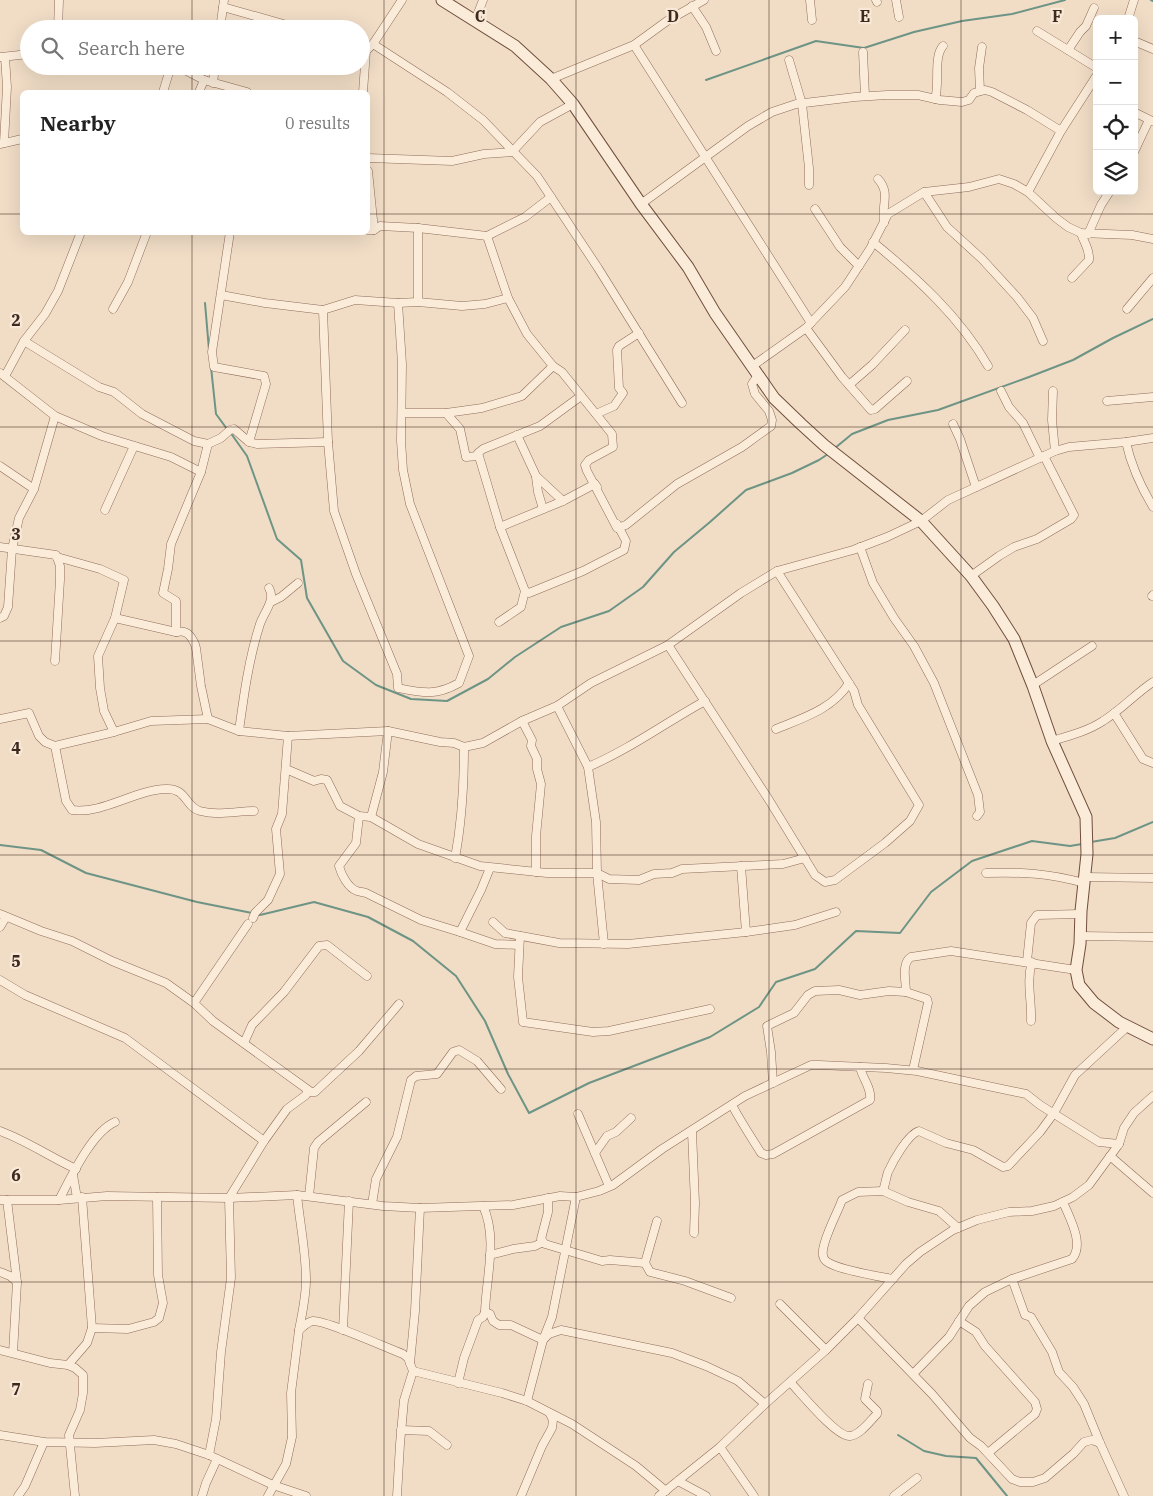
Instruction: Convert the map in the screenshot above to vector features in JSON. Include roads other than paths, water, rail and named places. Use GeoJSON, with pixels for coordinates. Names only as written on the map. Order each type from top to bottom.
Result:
{"type":"FeatureCollection","features":[{"type":"Feature","properties":{"kind":"street"},"geometry":{"type":"LineString","coordinates":[[58,20],[59,0]]}},
{"type":"Feature","properties":{"kind":"street"},"geometry":{"type":"LineString","coordinates":[[370,46],[402,0]]}},
{"type":"Feature","properties":{"kind":"street"},"geometry":{"type":"LineString","coordinates":[[442,0],[515,46],[551,79],[573,104],[688,267],[715,313],[774,398],[824,445],[921,521],[971,576],[1014,639],[1033,685],[1052,741],[1086,817],[1087,854],[1076,970],[1079,985],[1094,1003],[1119,1022],[1153,1038]]}},
{"type":"Feature","properties":{"kind":"street"},"geometry":{"type":"LineString","coordinates":[[475,21],[483,0]]}},
{"type":"Feature","properties":{"kind":"street"},"geometry":{"type":"LineString","coordinates":[[551,79],[634,45],[667,20],[704,0]]}},
{"type":"Feature","properties":{"kind":"street"},"geometry":{"type":"LineString","coordinates":[[810,0],[812,20]]}},
{"type":"Feature","properties":{"kind":"street"},"geometry":{"type":"LineString","coordinates":[[896,0],[899,17]]}},
{"type":"Feature","properties":{"kind":"street"},"geometry":{"type":"LineString","coordinates":[[1129,15],[1134,0]]}},
{"type":"Feature","properties":{"kind":"street"},"geometry":{"type":"LineString","coordinates":[[221,20],[224,4],[273,20]]}},
{"type":"Feature","properties":{"kind":"street"},"geometry":{"type":"LineString","coordinates":[[692,6],[706,27],[716,51]]}},
{"type":"Feature","properties":{"kind":"street"},"geometry":{"type":"LineString","coordinates":[[1068,50],[1086,26],[1094,8]]}},
{"type":"Feature","properties":{"kind":"street"},"geometry":{"type":"LineString","coordinates":[[1037,31],[1093,66]]}},
{"type":"Feature","properties":{"kind":"street"},"geometry":{"type":"LineString","coordinates":[[1138,43],[1153,49]]}},
{"type":"Feature","properties":{"kind":"street"},"geometry":{"type":"LineString","coordinates":[[373,44],[438,87],[483,120],[537,176],[639,333],[682,404]]}},
{"type":"Feature","properties":{"kind":"street"},"geometry":{"type":"LineString","coordinates":[[634,45],[809,325],[849,385],[871,410],[875,409],[907,381]]}},
{"type":"Feature","properties":{"kind":"street"},"geometry":{"type":"LineString","coordinates":[[935,99],[937,92],[938,56],[943,46]]}},
{"type":"Feature","properties":{"kind":"street"},"geometry":{"type":"LineString","coordinates":[[980,91],[979,68],[982,47]]}},
{"type":"Feature","properties":{"kind":"street"},"geometry":{"type":"LineString","coordinates":[[863,52],[865,96]]}},
{"type":"Feature","properties":{"kind":"street"},"geometry":{"type":"LineString","coordinates":[[20,55],[2,57],[7,87],[2,144],[20,140]]}},
{"type":"Feature","properties":{"kind":"street"},"geometry":{"type":"LineString","coordinates":[[789,60],[802,104],[809,185]]}},
{"type":"Feature","properties":{"kind":"street"},"geometry":{"type":"LineString","coordinates":[[164,90],[168,75]]}},
{"type":"Feature","properties":{"kind":"street"},"geometry":{"type":"LineString","coordinates":[[194,75],[213,83],[239,90]]}},
{"type":"Feature","properties":{"kind":"street"},"geometry":{"type":"LineString","coordinates":[[213,83],[214,75]]}},
{"type":"Feature","properties":{"kind":"street"},"geometry":{"type":"LineString","coordinates":[[363,75],[363,90]]}},
{"type":"Feature","properties":{"kind":"street"},"geometry":{"type":"LineString","coordinates":[[200,90],[204,80]]}},
{"type":"Feature","properties":{"kind":"street"},"geometry":{"type":"LineString","coordinates":[[1028,192],[1061,131],[1093,89]]}},
{"type":"Feature","properties":{"kind":"street"},"geometry":{"type":"LineString","coordinates":[[642,204],[748,126],[772,112],[802,104],[865,96],[918,96],[962,102],[980,91],[992,92],[1061,131]]}},
{"type":"Feature","properties":{"kind":"street"},"geometry":{"type":"LineString","coordinates":[[370,158],[452,161],[484,154],[512,152],[540,122],[573,104]]}},
{"type":"Feature","properties":{"kind":"street"},"geometry":{"type":"LineString","coordinates":[[1135,150],[1151,121],[1138,114]]}},
{"type":"Feature","properties":{"kind":"street"},"geometry":{"type":"LineString","coordinates":[[878,178],[884,185],[885,195],[882,214],[884,223]]}},
{"type":"Feature","properties":{"kind":"street"},"geometry":{"type":"LineString","coordinates":[[595,484],[617,528],[626,525],[677,484],[742,447],[766,430],[772,420],[769,411],[753,390],[754,371],[809,325],[845,287],[888,214],[924,192],[970,187],[999,179],[1014,184],[1028,192],[1068,227],[1084,233],[1132,235],[1153,239]]}},
{"type":"Feature","properties":{"kind":"street"},"geometry":{"type":"LineString","coordinates":[[924,192],[948,227],[982,259],[1017,297],[1033,318],[1043,341]]}},
{"type":"Feature","properties":{"kind":"street"},"geometry":{"type":"LineString","coordinates":[[1072,278],[1090,260],[1089,250],[1084,243],[1084,233],[1107,195]]}},
{"type":"Feature","properties":{"kind":"street"},"geometry":{"type":"LineString","coordinates":[[370,210],[371,230],[380,226],[418,228],[487,236],[525,218],[551,197]]}},
{"type":"Feature","properties":{"kind":"street"},"geometry":{"type":"LineString","coordinates":[[814,209],[840,247],[858,266]]}},
{"type":"Feature","properties":{"kind":"street"},"geometry":{"type":"LineString","coordinates":[[418,228],[418,302]]}},
{"type":"Feature","properties":{"kind":"street"},"geometry":{"type":"LineString","coordinates":[[81,235],[58,291],[45,314],[24,341],[2,375],[55,416],[102,436],[171,457],[200,472]]}},
{"type":"Feature","properties":{"kind":"street"},"geometry":{"type":"LineString","coordinates":[[113,309],[128,282],[146,235]]}},
{"type":"Feature","properties":{"kind":"street"},"geometry":{"type":"LineString","coordinates":[[230,235],[212,352],[214,367],[264,376],[266,378],[266,384],[249,442]]}},
{"type":"Feature","properties":{"kind":"street"},"geometry":{"type":"LineString","coordinates":[[487,236],[508,298],[527,334],[553,366],[562,372],[612,434],[613,447],[590,460],[585,465],[626,541],[624,550],[583,571],[529,593],[525,591]]}},
{"type":"Feature","properties":{"kind":"street"},"geometry":{"type":"LineString","coordinates":[[873,242],[938,299],[978,348],[988,366]]}},
{"type":"Feature","properties":{"kind":"street"},"geometry":{"type":"LineString","coordinates":[[1127,309],[1153,278]]}},
{"type":"Feature","properties":{"kind":"street"},"geometry":{"type":"LineString","coordinates":[[221,294],[265,303],[323,310],[355,300],[398,303],[418,302],[462,306],[485,304],[508,298]]}},
{"type":"Feature","properties":{"kind":"street"},"geometry":{"type":"LineString","coordinates":[[323,310],[328,442],[334,511],[356,574],[397,674],[398,688],[422,693],[437,693],[459,683],[469,656],[410,504],[403,470],[401,441],[403,413],[398,303]]}},
{"type":"Feature","properties":{"kind":"street"},"geometry":{"type":"LineString","coordinates":[[849,385],[872,365],[905,330]]}},
{"type":"Feature","properties":{"kind":"street"},"geometry":{"type":"LineString","coordinates":[[596,414],[614,406],[622,393],[619,388],[618,346],[639,333]]}},
{"type":"Feature","properties":{"kind":"street"},"geometry":{"type":"LineString","coordinates":[[24,341],[99,388],[114,392],[142,414],[194,441],[208,444],[234,429],[249,442],[257,444],[328,442]]}},
{"type":"Feature","properties":{"kind":"street"},"geometry":{"type":"LineString","coordinates":[[403,413],[446,413],[482,408],[522,396],[553,366]]}},
{"type":"Feature","properties":{"kind":"street"},"geometry":{"type":"LineString","coordinates":[[971,576],[1014,547],[1036,539],[1074,515],[1023,423],[1009,407],[1001,391]]}},
{"type":"Feature","properties":{"kind":"street"},"geometry":{"type":"LineString","coordinates":[[1053,391],[1052,420],[1055,451]]}},
{"type":"Feature","properties":{"kind":"street"},"geometry":{"type":"LineString","coordinates":[[499,622],[521,607],[525,591],[500,527],[478,453],[483,449],[540,426],[581,396]]}},
{"type":"Feature","properties":{"kind":"street"},"geometry":{"type":"LineString","coordinates":[[1107,400],[1153,397]]}},
{"type":"Feature","properties":{"kind":"street"},"geometry":{"type":"LineString","coordinates":[[446,413],[460,430],[466,457],[478,456]]}},
{"type":"Feature","properties":{"kind":"street"},"geometry":{"type":"LineString","coordinates":[[0,618],[4,616],[8,607],[12,549],[19,518],[34,490],[55,416]]}},
{"type":"Feature","properties":{"kind":"street"},"geometry":{"type":"LineString","coordinates":[[953,424],[976,487]]}},
{"type":"Feature","properties":{"kind":"street"},"geometry":{"type":"LineString","coordinates":[[517,435],[536,476],[543,509]]}},
{"type":"Feature","properties":{"kind":"street"},"geometry":{"type":"LineString","coordinates":[[0,719],[29,713],[39,736],[45,742],[55,746],[151,721],[208,718],[239,730],[288,736],[388,732],[454,743],[464,747],[483,743],[522,721],[557,706],[591,683],[668,645],[740,593],[777,571],[887,537],[921,521],[948,500],[1055,451],[1069,447],[1153,438]]}},
{"type":"Feature","properties":{"kind":"street"},"geometry":{"type":"LineString","coordinates":[[1126,442],[1128,454],[1153,507]]}},
{"type":"Feature","properties":{"kind":"street"},"geometry":{"type":"LineString","coordinates":[[176,632],[176,601],[163,593],[168,560],[171,544],[200,472],[208,444]]}},
{"type":"Feature","properties":{"kind":"street"},"geometry":{"type":"LineString","coordinates":[[104,510],[134,446]]}},
{"type":"Feature","properties":{"kind":"street"},"geometry":{"type":"LineString","coordinates":[[0,466],[34,490]]}},
{"type":"Feature","properties":{"kind":"street"},"geometry":{"type":"LineString","coordinates":[[536,476],[563,501]]}},
{"type":"Feature","properties":{"kind":"street"},"geometry":{"type":"LineString","coordinates":[[500,527],[563,501],[595,484]]}},
{"type":"Feature","properties":{"kind":"street"},"geometry":{"type":"LineString","coordinates":[[860,546],[873,583],[914,646],[941,697],[978,795],[980,812],[977,816]]}},
{"type":"Feature","properties":{"kind":"street"},"geometry":{"type":"LineString","coordinates":[[0,547],[56,555],[57,558],[100,569],[124,580],[115,618],[98,656],[104,711],[114,732]]}},
{"type":"Feature","properties":{"kind":"street"},"geometry":{"type":"LineString","coordinates":[[55,662],[60,580],[60,566],[57,558]]}},
{"type":"Feature","properties":{"kind":"street"},"geometry":{"type":"LineString","coordinates":[[668,645],[816,875],[825,882],[835,880],[885,843],[910,821],[919,805],[858,705],[854,691],[777,571]]}},
{"type":"Feature","properties":{"kind":"street"},"geometry":{"type":"LineString","coordinates":[[239,730],[244,690],[263,616],[271,602],[298,583]]}},
{"type":"Feature","properties":{"kind":"street"},"geometry":{"type":"LineString","coordinates":[[269,588],[271,602]]}},
{"type":"Feature","properties":{"kind":"street"},"geometry":{"type":"LineString","coordinates":[[115,618],[176,632],[184,632],[195,643],[208,718]]}},
{"type":"Feature","properties":{"kind":"street"},"geometry":{"type":"LineString","coordinates":[[1033,685],[1092,646]]}},
{"type":"Feature","properties":{"kind":"street"},"geometry":{"type":"LineString","coordinates":[[1052,741],[1088,730],[1114,713],[1138,692],[1153,682]]}},
{"type":"Feature","properties":{"kind":"street"},"geometry":{"type":"LineString","coordinates":[[776,729],[819,712],[844,692],[849,683]]}},
{"type":"Feature","properties":{"kind":"street"},"geometry":{"type":"LineString","coordinates":[[588,767],[610,758],[649,736],[670,720],[705,700]]}},
{"type":"Feature","properties":{"kind":"street"},"geometry":{"type":"LineString","coordinates":[[557,706],[588,767],[596,822],[597,873],[604,944]]}},
{"type":"Feature","properties":{"kind":"street"},"geometry":{"type":"LineString","coordinates":[[1114,713],[1143,758],[1153,763]]}},
{"type":"Feature","properties":{"kind":"street"},"geometry":{"type":"LineString","coordinates":[[522,721],[532,740],[541,784],[536,836],[536,872]]}},
{"type":"Feature","properties":{"kind":"street"},"geometry":{"type":"LineString","coordinates":[[371,817],[383,772],[388,732]]}},
{"type":"Feature","properties":{"kind":"street"},"geometry":{"type":"LineString","coordinates":[[194,1003],[251,921],[255,912],[268,900],[280,874],[276,829],[282,814],[288,736]]}},
{"type":"Feature","properties":{"kind":"street"},"geometry":{"type":"LineString","coordinates":[[55,746],[66,801],[72,810],[106,806],[133,796],[172,789],[182,794],[189,803],[200,811],[223,813],[254,811]]}},
{"type":"Feature","properties":{"kind":"street"},"geometry":{"type":"LineString","coordinates":[[455,858],[460,832],[464,782],[464,747]]}},
{"type":"Feature","properties":{"kind":"street"},"geometry":{"type":"LineString","coordinates":[[286,769],[314,781],[327,780],[340,806],[360,816],[371,817],[418,844],[455,858],[490,868],[536,872],[597,873],[608,879],[639,880],[654,874],[672,873],[682,869],[783,864],[805,858]]}},
{"type":"Feature","properties":{"kind":"street"},"geometry":{"type":"LineString","coordinates":[[360,816],[356,843],[339,866],[352,888],[420,920],[495,944],[519,945]]}},
{"type":"Feature","properties":{"kind":"street"},"geometry":{"type":"LineString","coordinates":[[741,866],[746,932]]}},
{"type":"Feature","properties":{"kind":"street"},"geometry":{"type":"LineString","coordinates":[[460,932],[490,868]]}},
{"type":"Feature","properties":{"kind":"street"},"geometry":{"type":"LineString","coordinates":[[986,873],[1021,872],[1084,880],[1153,878]]}},
{"type":"Feature","properties":{"kind":"street"},"geometry":{"type":"LineString","coordinates":[[493,922],[505,933],[559,943],[628,944],[795,925],[836,912]]}},
{"type":"Feature","properties":{"kind":"street"},"geometry":{"type":"LineString","coordinates":[[1031,1021],[1032,1005],[1029,962],[1031,923],[1038,915],[1081,914]]}},
{"type":"Feature","properties":{"kind":"street"},"geometry":{"type":"LineString","coordinates":[[0,927],[3,916],[72,941],[112,961],[155,978],[194,1003],[213,1022],[305,1087],[307,1091],[315,1092],[359,1051],[399,1004]]}},
{"type":"Feature","properties":{"kind":"street"},"geometry":{"type":"LineString","coordinates":[[520,936],[518,977],[523,1022],[593,1032],[609,1031],[710,1009]]}},
{"type":"Feature","properties":{"kind":"street"},"geometry":{"type":"LineString","coordinates":[[1080,936],[1153,938]]}},
{"type":"Feature","properties":{"kind":"street"},"geometry":{"type":"LineString","coordinates":[[244,1043],[252,1025],[284,992],[319,946],[327,945],[367,976]]}},
{"type":"Feature","properties":{"kind":"street"},"geometry":{"type":"LineString","coordinates":[[906,992],[907,959],[951,951],[1076,970]]}},
{"type":"Feature","properties":{"kind":"street"},"geometry":{"type":"LineString","coordinates":[[0,980],[25,995],[125,1038],[264,1141]]}},
{"type":"Feature","properties":{"kind":"street"},"geometry":{"type":"LineString","coordinates":[[773,1083],[767,1026],[794,1013],[808,995],[825,990],[839,990],[860,995],[889,991],[906,992],[927,999],[928,1003],[914,1070]]}},
{"type":"Feature","properties":{"kind":"street"},"geometry":{"type":"LineString","coordinates":[[884,1191],[887,1174],[891,1165],[914,1132],[918,1131],[946,1143],[972,1150],[1003,1167],[1012,1162],[1054,1114],[1075,1075],[1128,1026]]}},
{"type":"Feature","properties":{"kind":"street"},"geometry":{"type":"LineString","coordinates":[[372,1204],[376,1179],[397,1137],[412,1080],[416,1076],[437,1074],[453,1052],[459,1050],[477,1060],[500,1089]]}},
{"type":"Feature","properties":{"kind":"street"},"geometry":{"type":"LineString","coordinates":[[13,1353],[17,1282],[4,1200],[59,1200],[80,1197],[229,1198],[297,1195],[420,1208],[513,1205],[560,1196],[576,1197],[609,1186],[626,1176],[662,1149],[692,1132],[745,1096],[811,1065],[914,1070],[1026,1094],[1099,1142],[1119,1144]]}},
{"type":"Feature","properties":{"kind":"street"},"geometry":{"type":"LineString","coordinates":[[732,1105],[761,1154],[774,1154],[870,1100],[870,1090],[860,1067]]}},
{"type":"Feature","properties":{"kind":"street"},"geometry":{"type":"LineString","coordinates":[[209,1455],[216,1419],[221,1352],[231,1278],[229,1198],[264,1141],[287,1109],[306,1095],[307,1091]]}},
{"type":"Feature","properties":{"kind":"street"},"geometry":{"type":"LineString","coordinates":[[659,1496],[720,1447],[826,1350],[920,1252],[958,1228],[977,1220],[1009,1212],[1032,1211],[1054,1206],[1089,1185],[1119,1144],[1124,1128],[1134,1113],[1153,1096]]}},
{"type":"Feature","properties":{"kind":"street"},"geometry":{"type":"LineString","coordinates":[[309,1196],[314,1148],[318,1142],[366,1102]]}},
{"type":"Feature","properties":{"kind":"street"},"geometry":{"type":"LineString","coordinates":[[578,1114],[609,1186]]}},
{"type":"Feature","properties":{"kind":"street"},"geometry":{"type":"LineString","coordinates":[[595,1153],[607,1136],[616,1132],[631,1118]]}},
{"type":"Feature","properties":{"kind":"street"},"geometry":{"type":"LineString","coordinates":[[59,1200],[97,1134],[106,1126],[115,1122]]}},
{"type":"Feature","properties":{"kind":"street"},"geometry":{"type":"LineString","coordinates":[[0,1131],[31,1143],[74,1172],[80,1197],[92,1328],[87,1343],[68,1365]]}},
{"type":"Feature","properties":{"kind":"street"},"geometry":{"type":"LineString","coordinates":[[692,1132],[695,1202],[694,1232]]}},
{"type":"Feature","properties":{"kind":"street"},"geometry":{"type":"LineString","coordinates":[[1110,1156],[1153,1193]]}},
{"type":"Feature","properties":{"kind":"street"},"geometry":{"type":"LineString","coordinates":[[893,1279],[830,1264],[824,1259],[823,1251],[842,1200],[858,1192],[884,1191],[908,1202],[939,1211],[958,1228]]}},
{"type":"Feature","properties":{"kind":"street"},"geometry":{"type":"LineString","coordinates":[[268,1496],[286,1464],[292,1437],[291,1393],[306,1281],[303,1237],[297,1195]]}},
{"type":"Feature","properties":{"kind":"street"},"geometry":{"type":"LineString","coordinates":[[92,1328],[128,1329],[154,1322],[159,1318],[163,1303],[158,1275],[156,1197]]}},
{"type":"Feature","properties":{"kind":"street"},"geometry":{"type":"LineString","coordinates":[[527,1402],[543,1340],[552,1317],[576,1197]]}},
{"type":"Feature","properties":{"kind":"street"},"geometry":{"type":"LineString","coordinates":[[548,1198],[548,1212],[541,1239],[547,1246],[602,1261],[644,1263]]}},
{"type":"Feature","properties":{"kind":"street"},"geometry":{"type":"LineString","coordinates":[[343,1330],[349,1201]]}},
{"type":"Feature","properties":{"kind":"street"},"geometry":{"type":"LineString","coordinates":[[913,1374],[949,1337],[969,1306],[985,1292],[1012,1279],[1072,1258],[1076,1254],[1076,1235],[1063,1202]]}},
{"type":"Feature","properties":{"kind":"street"},"geometry":{"type":"LineString","coordinates":[[458,1383],[464,1358],[478,1320],[483,1317],[485,1312],[490,1255],[487,1215],[483,1206]]}},
{"type":"Feature","properties":{"kind":"street"},"geometry":{"type":"LineString","coordinates":[[397,1496],[404,1400],[412,1368],[420,1208]]}},
{"type":"Feature","properties":{"kind":"street"},"geometry":{"type":"LineString","coordinates":[[644,1263],[657,1221]]}},
{"type":"Feature","properties":{"kind":"street"},"geometry":{"type":"LineString","coordinates":[[490,1255],[534,1246],[542,1242]]}},
{"type":"Feature","properties":{"kind":"street"},"geometry":{"type":"LineString","coordinates":[[644,1263],[650,1272],[685,1281],[731,1298]]}},
{"type":"Feature","properties":{"kind":"street"},"geometry":{"type":"LineString","coordinates":[[0,1272],[10,1276],[17,1282]]}},
{"type":"Feature","properties":{"kind":"street"},"geometry":{"type":"LineString","coordinates":[[1012,1279],[1025,1315],[1031,1317],[1052,1352],[1059,1372],[1073,1387],[1084,1404],[1124,1496]]}},
{"type":"Feature","properties":{"kind":"street"},"geometry":{"type":"LineString","coordinates":[[780,1304],[826,1350]]}},
{"type":"Feature","properties":{"kind":"street"},"geometry":{"type":"LineString","coordinates":[[485,1312],[490,1314],[493,1320],[499,1324],[511,1326],[543,1340]]}},
{"type":"Feature","properties":{"kind":"street"},"geometry":{"type":"LineString","coordinates":[[552,1317],[566,1331]]}},
{"type":"Feature","properties":{"kind":"street"},"geometry":{"type":"LineString","coordinates":[[858,1318],[913,1374],[970,1438],[1012,1479],[1020,1482],[1033,1482],[1045,1478],[1084,1442],[1092,1440],[1100,1443]]}},
{"type":"Feature","properties":{"kind":"street"},"geometry":{"type":"LineString","coordinates":[[300,1330],[312,1321],[343,1330],[403,1354],[408,1358],[412,1368]]}},
{"type":"Feature","properties":{"kind":"street"},"geometry":{"type":"LineString","coordinates":[[959,1321],[976,1332],[985,1346],[1036,1402],[1036,1414],[988,1454]]}},
{"type":"Feature","properties":{"kind":"street"},"geometry":{"type":"LineString","coordinates":[[543,1340],[549,1334],[561,1330],[672,1353],[738,1381],[765,1404]]}},
{"type":"Feature","properties":{"kind":"street"},"geometry":{"type":"LineString","coordinates":[[0,1350],[50,1363],[68,1365],[80,1370],[83,1375],[80,1410],[69,1435],[75,1496]]}},
{"type":"Feature","properties":{"kind":"street"},"geometry":{"type":"LineString","coordinates":[[412,1368],[458,1383],[502,1393],[527,1402],[572,1424],[636,1466],[666,1490]]}},
{"type":"Feature","properties":{"kind":"street"},"geometry":{"type":"LineString","coordinates":[[790,1382],[826,1421],[845,1436],[851,1436],[877,1414],[877,1411],[865,1398],[868,1384]]}},
{"type":"Feature","properties":{"kind":"street"},"geometry":{"type":"LineString","coordinates":[[521,1496],[542,1446],[552,1428],[550,1414]]}},
{"type":"Feature","properties":{"kind":"street"},"geometry":{"type":"LineString","coordinates":[[401,1430],[429,1431],[447,1445]]}},
{"type":"Feature","properties":{"kind":"street"},"geometry":{"type":"LineString","coordinates":[[0,1435],[44,1442],[154,1440],[176,1444],[209,1455],[273,1485],[306,1496]]}},
{"type":"Feature","properties":{"kind":"street"},"geometry":{"type":"LineString","coordinates":[[18,1496],[25,1486],[44,1442]]}},
{"type":"Feature","properties":{"kind":"street"},"geometry":{"type":"LineString","coordinates":[[720,1447],[754,1496]]}},
{"type":"Feature","properties":{"kind":"street"},"geometry":{"type":"LineString","coordinates":[[202,1496],[217,1459]]}},
{"type":"Feature","properties":{"kind":"street"},"geometry":{"type":"LineString","coordinates":[[894,1496],[917,1478]]}},
{"type":"Feature","properties":{"kind":"street"},"geometry":{"type":"LineString","coordinates":[[678,1482],[706,1496]]}},
{"type":"Feature","properties":{"kind":"waterway"},"geometry":{"type":"LineString","coordinates":[[706,80],[816,41],[864,48],[914,32],[962,21],[1012,14],[1065,0]]}},
{"type":"Feature","properties":{"kind":"waterway"},"geometry":{"type":"LineString","coordinates":[[205,303],[209,350]]}},
{"type":"Feature","properties":{"kind":"waterway"},"geometry":{"type":"LineString","coordinates":[[835,448],[852,434],[888,420],[938,410],[1073,360],[1153,319]]}},
{"type":"Feature","properties":{"kind":"waterway"},"geometry":{"type":"LineString","coordinates":[[211,367],[216,414],[227,429]]}},
{"type":"Feature","properties":{"kind":"waterway"},"geometry":{"type":"LineString","coordinates":[[230,432],[247,456],[277,539],[301,560],[307,598],[343,661],[376,685],[411,699],[447,701],[488,679],[515,657],[561,627],[609,611],[643,587],[674,552],[746,490],[792,473],[828,454]]}},
{"type":"Feature","properties":{"kind":"waterway"},"geometry":{"type":"LineString","coordinates":[[1091,842],[1115,838],[1153,822]]}},
{"type":"Feature","properties":{"kind":"waterway"},"geometry":{"type":"LineString","coordinates":[[256,914],[260,915],[314,902],[368,917],[413,941],[456,976],[485,1021],[508,1074],[529,1113],[589,1083],[710,1037],[759,1007],[776,982],[815,969],[856,931],[900,933],[931,892],[972,861],[1032,841],[1070,846],[1082,844]]}},
{"type":"Feature","properties":{"kind":"waterway"},"geometry":{"type":"LineString","coordinates":[[0,845],[41,850],[86,873],[197,902],[252,913]]}},
{"type":"Feature","properties":{"kind":"waterway"},"geometry":{"type":"LineString","coordinates":[[898,1435],[924,1451],[946,1456],[976,1458],[1007,1496]]}}]}
